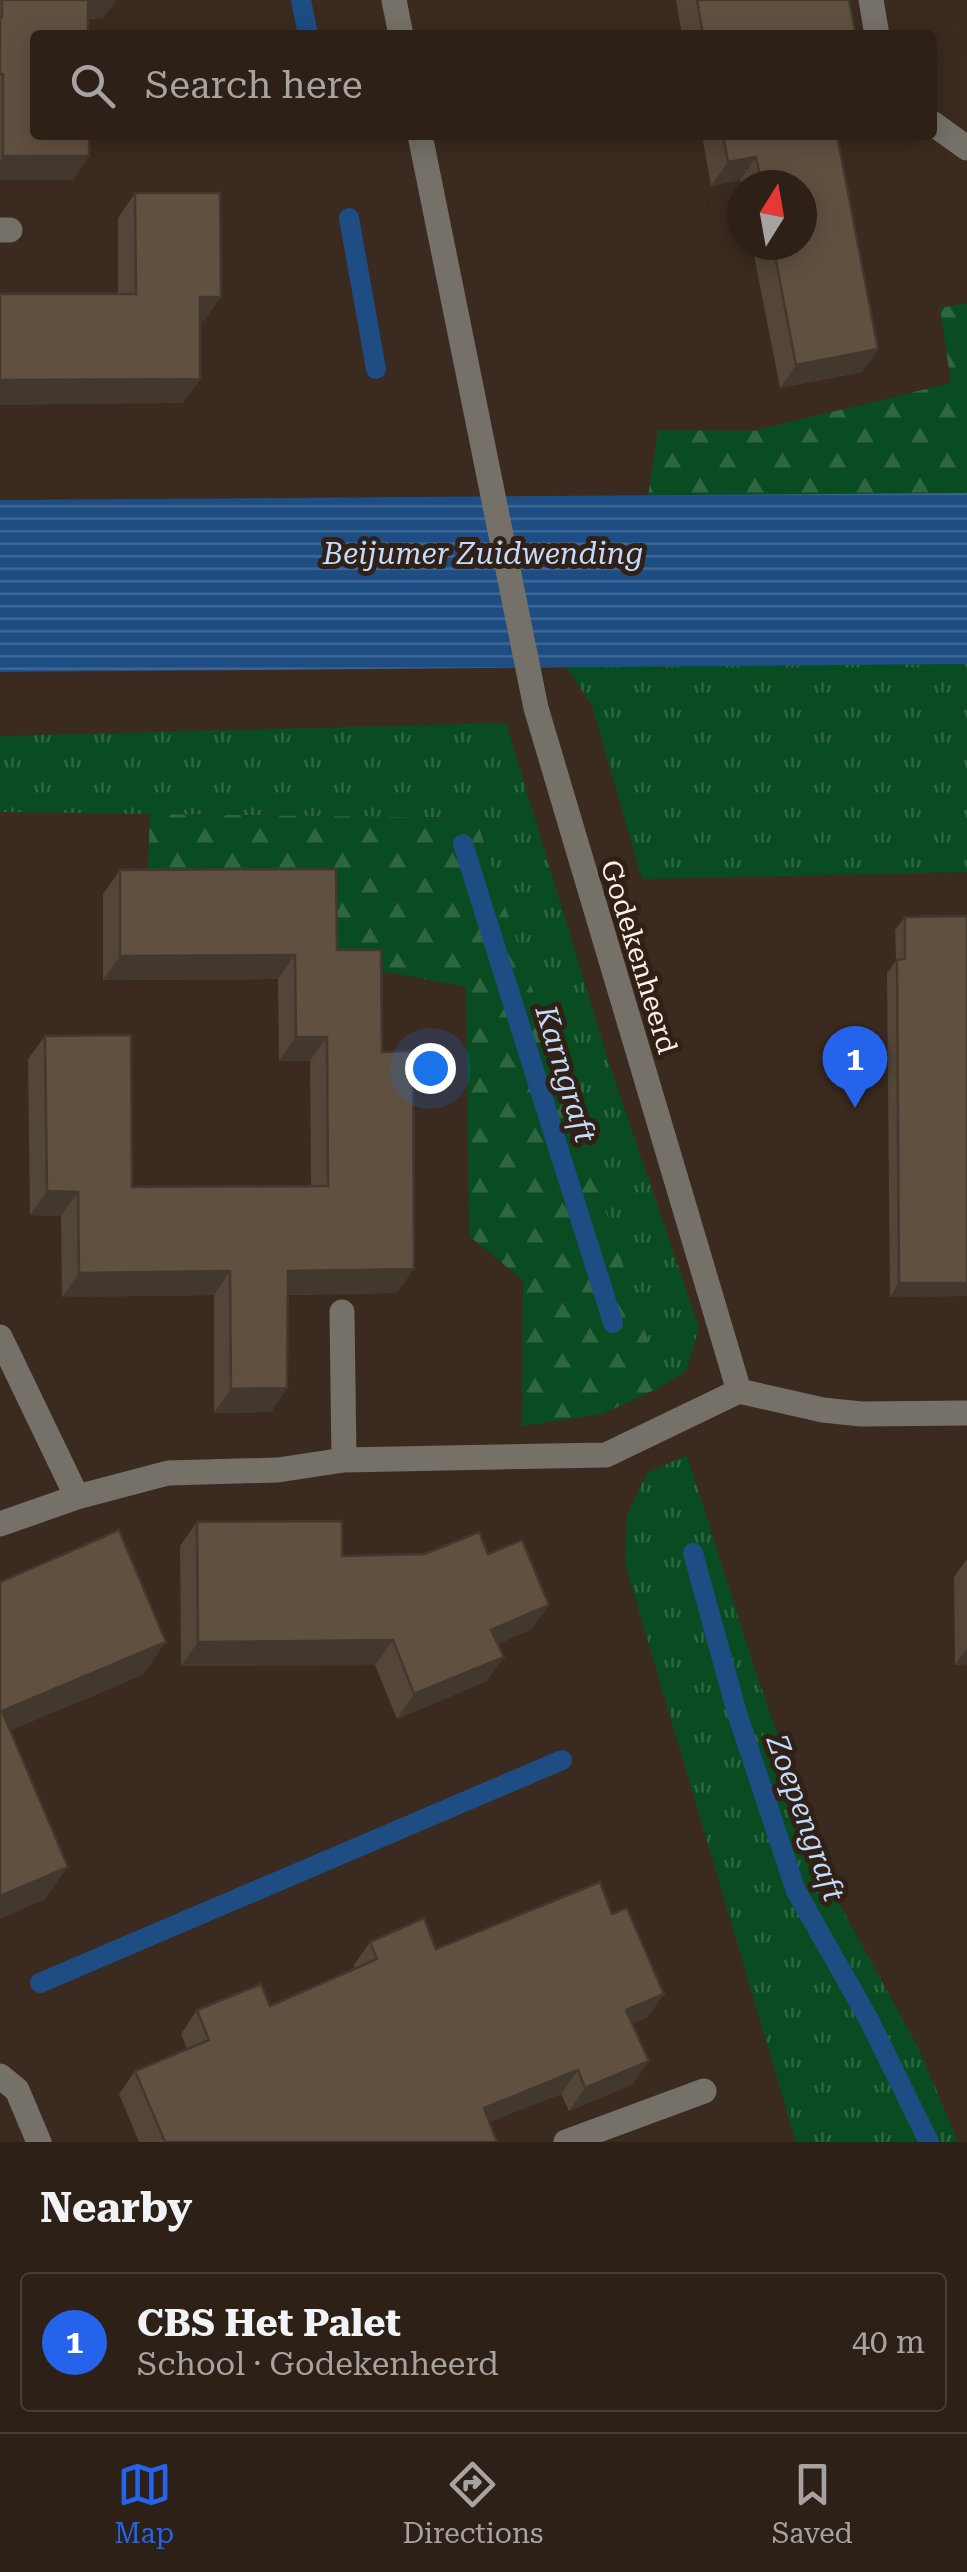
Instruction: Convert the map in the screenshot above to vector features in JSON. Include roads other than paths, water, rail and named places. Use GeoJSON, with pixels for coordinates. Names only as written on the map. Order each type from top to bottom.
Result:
{"type":"FeatureCollection","features":[{"type":"Feature","properties":{"kind":"street"},"geometry":{"type":"LineString","coordinates":[[394,0],[400,30]]}},
{"type":"Feature","properties":{"kind":"street"},"geometry":{"type":"LineString","coordinates":[[870,0],[876,30]]}},
{"type":"Feature","properties":{"kind":"street"},"geometry":{"type":"LineString","coordinates":[[937,127],[967,148]]}},
{"type":"Feature","properties":{"kind":"street","name":"Godekenheerd"},"geometry":{"type":"LineString","coordinates":[[421,140],[536,708],[739,1390]]}},
{"type":"Feature","properties":{"kind":"street"},"geometry":{"type":"LineString","coordinates":[[342,1312],[344,1460]]}},
{"type":"Feature","properties":{"kind":"street"},"geometry":{"type":"LineString","coordinates":[[0,1337],[77,1497]]}},
{"type":"Feature","properties":{"kind":"street"},"geometry":{"type":"LineString","coordinates":[[0,1524],[77,1497],[168,1473],[278,1470],[344,1460],[606,1455],[739,1390],[823,1410],[861,1414],[967,1413]]}},
{"type":"Feature","properties":{"kind":"street"},"geometry":{"type":"LineString","coordinates":[[0,2076],[17,2090],[39,2142]]}},
{"type":"Feature","properties":{"kind":"street"},"geometry":{"type":"LineString","coordinates":[[566,2142],[704,2091]]}},
{"type":"Feature","properties":{"kind":"water","name":"Beijumer Zuidwending"},"geometry":{"type":"Polygon","coordinates":[[[967,493],[967,664],[0,672],[0,500],[967,493]]]}},
{"type":"Feature","properties":{"kind":"waterway"},"geometry":{"type":"LineString","coordinates":[[301,0],[307,30]]}},
{"type":"Feature","properties":{"kind":"waterway"},"geometry":{"type":"LineString","coordinates":[[349,218],[376,369]]}},
{"type":"Feature","properties":{"kind":"waterway","name":"Karngraft"},"geometry":{"type":"LineString","coordinates":[[463,844],[613,1323]]}},
{"type":"Feature","properties":{"kind":"waterway","name":"Zoepengraft"},"geometry":{"type":"LineString","coordinates":[[693,1553],[737,1713],[796,1891],[868,2018],[929,2142]]}},
{"type":"Feature","properties":{"kind":"waterway","name":"Zoepengraft"},"geometry":{"type":"LineString","coordinates":[[40,1983],[562,1760]]}},
{"type":"Feature","properties":{"kind":"place","name":"CBS Het Palet"},"geometry":{"type":"Point","coordinates":[855,1108]}}]}
